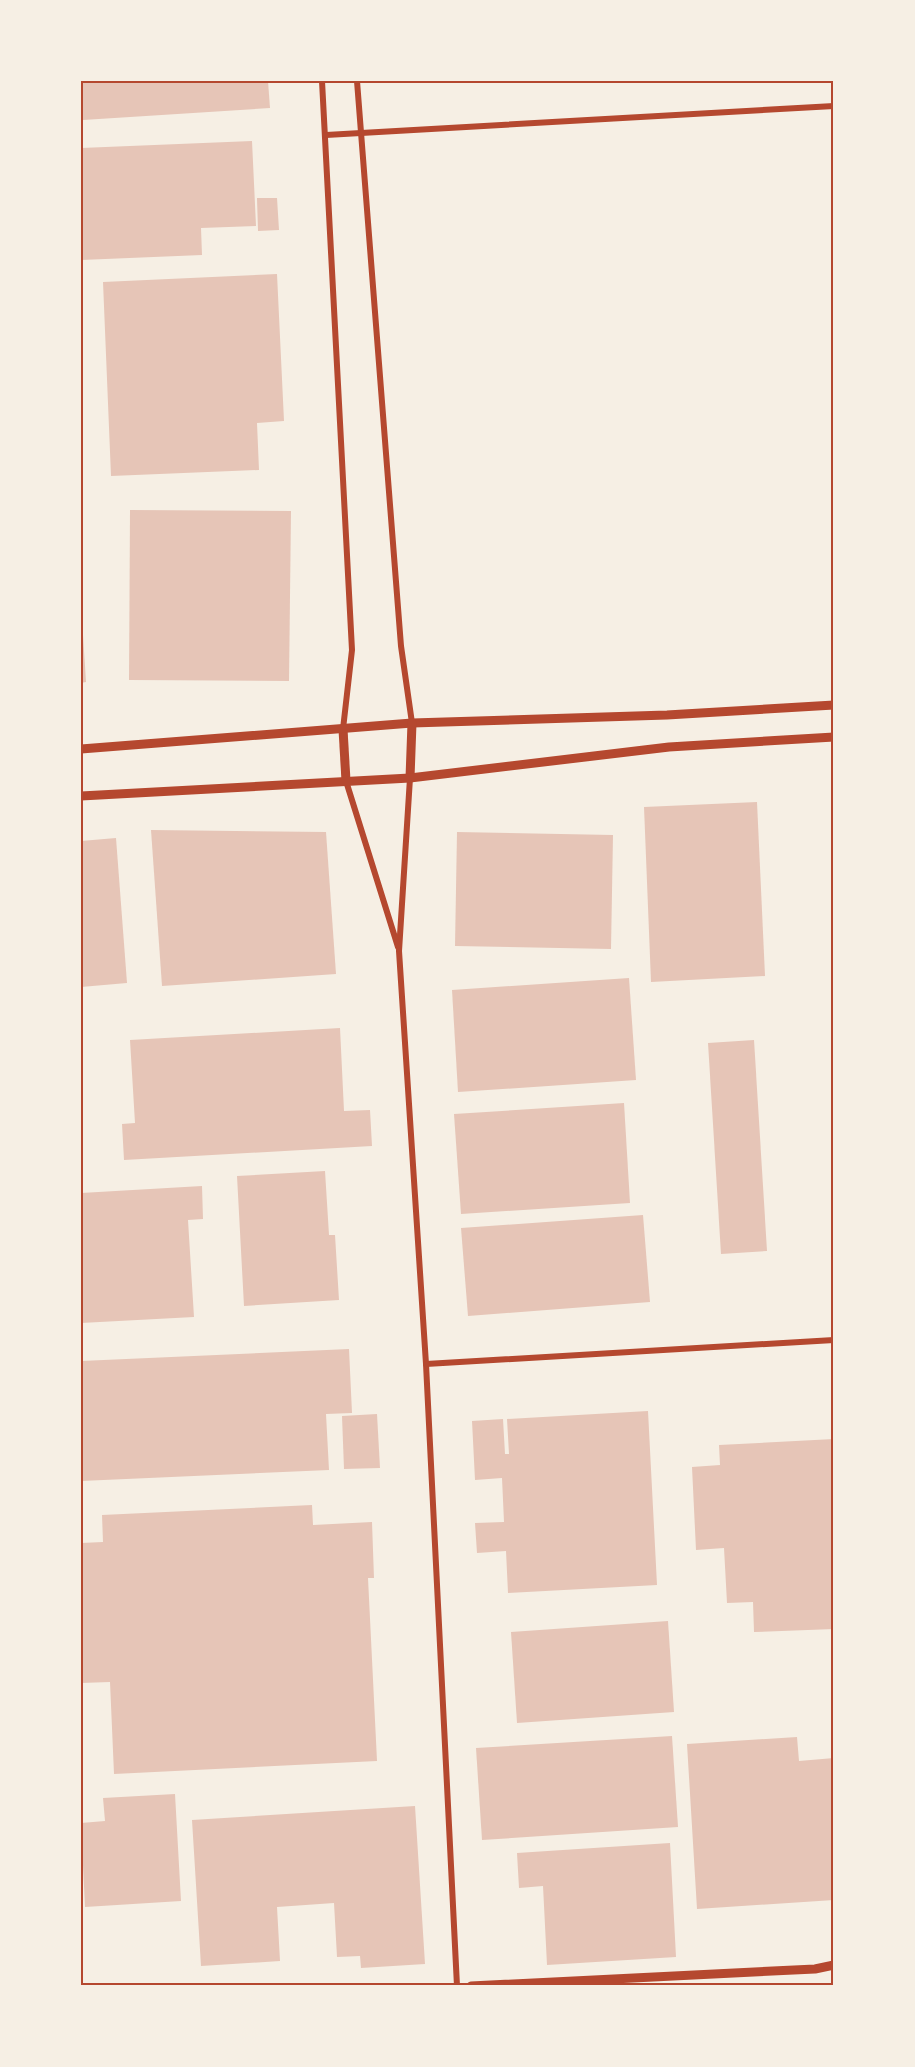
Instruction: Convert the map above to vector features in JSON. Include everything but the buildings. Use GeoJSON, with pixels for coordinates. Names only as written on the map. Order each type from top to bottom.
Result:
{"type":"FeatureCollection","features":[{"type":"Feature","properties":{"kind":"street"},"geometry":{"type":"LineString","coordinates":[[322,81],[352,650],[343,729],[346,781],[399,951]]}},
{"type":"Feature","properties":{"kind":"street"},"geometry":{"type":"LineString","coordinates":[[357,81],[400,634],[412,723],[399,951],[426,1364],[457,1986]]}},
{"type":"Feature","properties":{"kind":"street"},"geometry":{"type":"LineString","coordinates":[[326,135],[834,106]]}},
{"type":"Feature","properties":{"kind":"street"},"geometry":{"type":"LineString","coordinates":[[81,749],[412,723],[667,715],[834,705]]}},
{"type":"Feature","properties":{"kind":"street"},"geometry":{"type":"LineString","coordinates":[[81,796],[410,778],[669,747],[834,737]]}},
{"type":"Feature","properties":{"kind":"street"},"geometry":{"type":"LineString","coordinates":[[426,1364],[834,1340]]}},
{"type":"Feature","properties":{"kind":"street"},"geometry":{"type":"LineString","coordinates":[[471,1986],[815,1969],[834,1965]]}}]}
